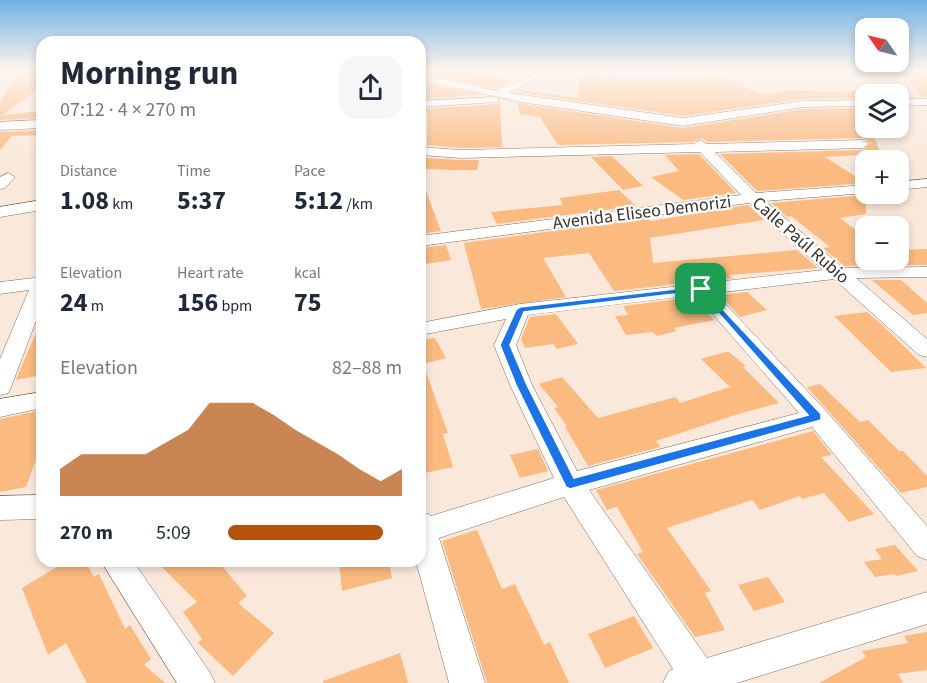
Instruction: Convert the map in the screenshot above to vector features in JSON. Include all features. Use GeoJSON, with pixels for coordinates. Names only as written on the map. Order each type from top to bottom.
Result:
{"type":"FeatureCollection","features":[{"type":"Feature","properties":{"kind":"street"},"geometry":{"type":"LineString","coordinates":[[426,104],[483,101]]}},
{"type":"Feature","properties":{"kind":"street"},"geometry":{"type":"LineString","coordinates":[[534,101],[683,122],[802,104],[855,103]]}},
{"type":"Feature","properties":{"kind":"street"},"geometry":{"type":"LineString","coordinates":[[909,102],[927,102]]}},
{"type":"Feature","properties":{"kind":"street","name":"Calle Paúl Rubio"},"geometry":{"type":"LineString","coordinates":[[683,122],[705,150],[752,198],[927,350]]}},
{"type":"Feature","properties":{"kind":"street"},"geometry":{"type":"LineString","coordinates":[[0,126],[36,124]]}},
{"type":"Feature","properties":{"kind":"street"},"geometry":{"type":"LineString","coordinates":[[426,152],[461,154],[705,150],[863,144]]}},
{"type":"Feature","properties":{"kind":"street"},"geometry":{"type":"LineString","coordinates":[[909,185],[927,183]]}},
{"type":"Feature","properties":{"kind":"street","name":"Avenida Eliseo Demorizi"},"geometry":{"type":"LineString","coordinates":[[426,240],[752,198],[855,190]]}},
{"type":"Feature","properties":{"kind":"street"},"geometry":{"type":"LineString","coordinates":[[0,212],[36,206]]}},
{"type":"Feature","properties":{"kind":"street"},"geometry":{"type":"LineString","coordinates":[[426,328],[520,310],[841,273],[927,273]]}},
{"type":"Feature","properties":{"kind":"street"},"geometry":{"type":"LineString","coordinates":[[0,288],[36,283]]}},
{"type":"Feature","properties":{"kind":"street"},"geometry":{"type":"LineString","coordinates":[[701,289],[817,417],[927,547]]}},
{"type":"Feature","properties":{"kind":"street"},"geometry":{"type":"LineString","coordinates":[[0,387],[36,295]]}},
{"type":"Feature","properties":{"kind":"street"},"geometry":{"type":"LineString","coordinates":[[520,310],[505,345],[521,385],[570,484],[690,680],[927,608]]}},
{"type":"Feature","properties":{"kind":"street"},"geometry":{"type":"LineString","coordinates":[[0,408],[36,401]]}},
{"type":"Feature","properties":{"kind":"street"},"geometry":{"type":"LineString","coordinates":[[426,525],[817,417]]}},
{"type":"Feature","properties":{"kind":"street"},"geometry":{"type":"LineString","coordinates":[[0,508],[36,507]]}},
{"type":"Feature","properties":{"kind":"street"},"geometry":{"type":"LineString","coordinates":[[426,543],[467,683]]}},
{"type":"Feature","properties":{"kind":"street"},"geometry":{"type":"LineString","coordinates":[[120,567],[197,683]]}},
{"type":"Feature","properties":{"kind":"building"},"geometry":{"type":"Polygon","coordinates":[[[23,101],[3,115],[36,112],[36,118],[0,120],[0,102],[23,101]]]}},
{"type":"Feature","properties":{"kind":"building"},"geometry":{"type":"Polygon","coordinates":[[[500,101],[502,147],[461,148],[427,145],[428,113],[426,113],[426,109],[498,104],[500,101]]]}},
{"type":"Feature","properties":{"kind":"building"},"geometry":{"type":"Polygon","coordinates":[[[578,101],[790,101],[683,116],[578,101]]]}},
{"type":"Feature","properties":{"kind":"building"},"geometry":{"type":"Polygon","coordinates":[[[517,103],[683,128],[803,109],[855,108],[855,138],[863,138],[708,142],[701,138],[693,142],[558,145],[540,117],[520,114],[517,103]]]}},
{"type":"Feature","properties":{"kind":"building"},"geometry":{"type":"Polygon","coordinates":[[[36,130],[36,135],[12,136],[0,150],[0,132],[36,130]]]}},
{"type":"Feature","properties":{"kind":"building"},"geometry":{"type":"Polygon","coordinates":[[[863,138],[875,138],[879,150],[863,150],[871,143],[863,138]]]}},
{"type":"Feature","properties":{"kind":"building"},"geometry":{"type":"Polygon","coordinates":[[[855,150],[855,155],[825,157],[855,176],[855,184],[757,191],[720,154],[855,150]]]}},
{"type":"Feature","properties":{"kind":"building"},"geometry":{"type":"Polygon","coordinates":[[[699,154],[736,193],[683,200],[651,177],[679,171],[665,155],[699,154]]]}},
{"type":"Feature","properties":{"kind":"building"},"geometry":{"type":"Polygon","coordinates":[[[612,156],[643,186],[623,190],[591,157],[612,156]]]}},
{"type":"Feature","properties":{"kind":"building"},"geometry":{"type":"Polygon","coordinates":[[[426,158],[479,160],[477,170],[426,169],[426,158]]]}},
{"type":"Feature","properties":{"kind":"building"},"geometry":{"type":"Polygon","coordinates":[[[619,190],[636,206],[497,224],[491,212],[563,205],[560,198],[619,190]]]}},
{"type":"Feature","properties":{"kind":"building"},"geometry":{"type":"Polygon","coordinates":[[[426,192],[441,231],[426,233],[426,192]]]}},
{"type":"Feature","properties":{"kind":"building"},"geometry":{"type":"Polygon","coordinates":[[[855,196],[855,204],[866,204],[866,214],[840,218],[855,230],[855,266],[844,266],[823,248],[830,247],[771,203],[855,196]]]}},
{"type":"Feature","properties":{"kind":"building"},"geometry":{"type":"Polygon","coordinates":[[[748,205],[764,220],[650,238],[653,263],[797,250],[818,268],[729,275],[732,278],[614,291],[589,253],[543,258],[566,297],[481,309],[464,243],[648,218],[651,221],[748,205]]]}},
{"type":"Feature","properties":{"kind":"building"},"geometry":{"type":"Polygon","coordinates":[[[446,245],[451,260],[426,264],[426,247],[446,245]]]}},
{"type":"Feature","properties":{"kind":"building"},"geometry":{"type":"Polygon","coordinates":[[[927,249],[927,265],[909,265],[909,250],[927,249]]]}},
{"type":"Feature","properties":{"kind":"building"},"geometry":{"type":"Polygon","coordinates":[[[872,280],[901,280],[927,303],[927,313],[913,315],[872,280]]]}},
{"type":"Feature","properties":{"kind":"building"},"geometry":{"type":"Polygon","coordinates":[[[747,292],[767,310],[740,317],[720,295],[747,292]]]}},
{"type":"Feature","properties":{"kind":"building"},"geometry":{"type":"Polygon","coordinates":[[[695,297],[714,320],[674,328],[677,331],[657,336],[653,332],[626,335],[615,316],[628,315],[623,306],[695,297]]]}},
{"type":"Feature","properties":{"kind":"building"},"geometry":{"type":"Polygon","coordinates":[[[867,312],[926,368],[891,372],[834,316],[867,312]]]}},
{"type":"Feature","properties":{"kind":"building"},"geometry":{"type":"Polygon","coordinates":[[[556,314],[578,344],[557,349],[553,344],[525,348],[521,339],[530,317],[556,314]]]}},
{"type":"Feature","properties":{"kind":"building"},"geometry":{"type":"Polygon","coordinates":[[[36,333],[36,376],[16,380],[36,333]]]}},
{"type":"Feature","properties":{"kind":"building"},"geometry":{"type":"Polygon","coordinates":[[[435,338],[446,358],[426,363],[426,339],[435,338]]]}},
{"type":"Feature","properties":{"kind":"building"},"geometry":{"type":"Polygon","coordinates":[[[729,352],[746,366],[743,367],[779,403],[656,441],[660,447],[588,466],[565,427],[567,426],[554,408],[558,407],[539,384],[562,377],[598,418],[676,397],[680,403],[730,387],[701,359],[729,352]]]}},
{"type":"Feature","properties":{"kind":"building"},"geometry":{"type":"Polygon","coordinates":[[[426,372],[448,433],[443,434],[453,467],[426,473],[426,372]]]}},
{"type":"Feature","properties":{"kind":"building"},"geometry":{"type":"Polygon","coordinates":[[[820,384],[860,422],[868,420],[899,451],[903,451],[927,476],[927,487],[901,493],[807,387],[820,384]]]}},
{"type":"Feature","properties":{"kind":"building"},"geometry":{"type":"Polygon","coordinates":[[[36,411],[36,460],[26,487],[0,492],[0,419],[36,411]]]}},
{"type":"Feature","properties":{"kind":"building"},"geometry":{"type":"Polygon","coordinates":[[[813,431],[832,455],[821,457],[874,514],[849,522],[824,493],[802,499],[800,496],[760,510],[752,500],[667,528],[711,591],[705,593],[725,630],[695,637],[637,554],[643,552],[617,507],[607,510],[596,490],[813,431]]]}},
{"type":"Feature","properties":{"kind":"building"},"geometry":{"type":"Polygon","coordinates":[[[538,449],[548,471],[520,478],[510,455],[538,449]]]}},
{"type":"Feature","properties":{"kind":"building"},"geometry":{"type":"Polygon","coordinates":[[[477,530],[502,589],[515,584],[544,645],[550,642],[569,683],[487,683],[442,541],[477,530]]]}},
{"type":"Feature","properties":{"kind":"building"},"geometry":{"type":"Polygon","coordinates":[[[895,545],[918,571],[896,576],[895,574],[875,577],[864,562],[882,559],[875,549],[895,545]]]}},
{"type":"Feature","properties":{"kind":"building"},"geometry":{"type":"Polygon","coordinates":[[[57,567],[88,567],[94,577],[99,574],[125,629],[130,625],[151,659],[144,665],[165,683],[87,683],[66,643],[48,655],[22,588],[57,567]]]}},
{"type":"Feature","properties":{"kind":"building"},"geometry":{"type":"Polygon","coordinates":[[[162,567],[223,567],[247,596],[238,603],[274,633],[233,676],[198,643],[202,639],[183,612],[197,602],[162,567]]]}},
{"type":"Feature","properties":{"kind":"building"},"geometry":{"type":"Polygon","coordinates":[[[340,567],[390,567],[392,578],[342,591],[340,567]]]}},
{"type":"Feature","properties":{"kind":"building"},"geometry":{"type":"Polygon","coordinates":[[[768,577],[785,602],[754,611],[738,585],[768,577]]]}},
{"type":"Feature","properties":{"kind":"building"},"geometry":{"type":"Polygon","coordinates":[[[634,616],[653,648],[605,668],[588,634],[634,616]]]}},
{"type":"Feature","properties":{"kind":"building"},"geometry":{"type":"Polygon","coordinates":[[[927,632],[927,670],[898,674],[903,683],[819,683],[866,657],[862,651],[908,643],[904,636],[927,632]]]}},
{"type":"Feature","properties":{"kind":"building"},"geometry":{"type":"Polygon","coordinates":[[[400,653],[408,683],[323,683],[323,681],[400,653]]]}},
{"type":"Feature","properties":{"kind":"route"},"geometry":{"type":"LineString","coordinates":[[701,289],[817,417],[570,484],[521,385],[505,345],[520,310],[701,289]]}}]}
